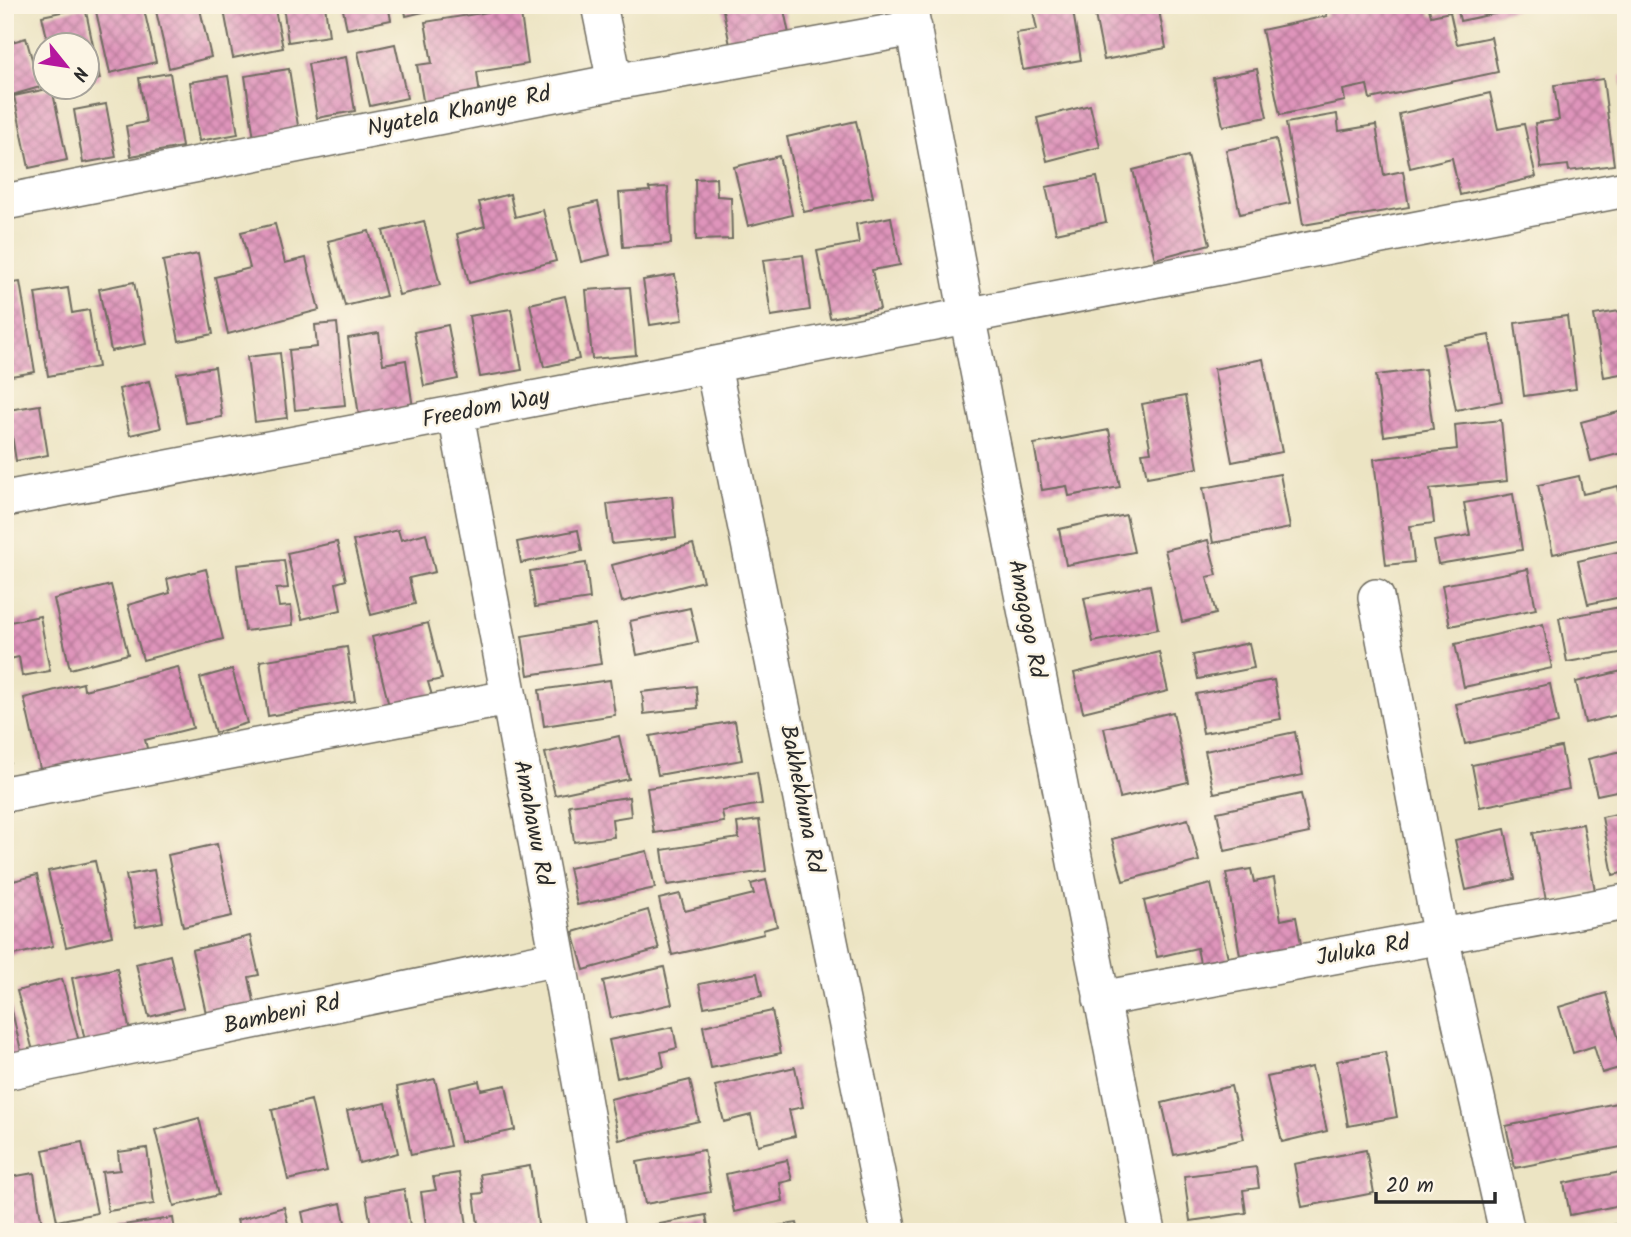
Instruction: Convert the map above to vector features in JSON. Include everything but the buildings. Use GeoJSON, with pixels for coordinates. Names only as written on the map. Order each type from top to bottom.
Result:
{"type":"FeatureCollection","features":[{"type":"Feature","properties":{"kind":"street"},"geometry":{"type":"LineString","coordinates":[[599,5],[615,82]]}},
{"type":"Feature","properties":{"kind":"street","name":"Nyatela Khanye Rd"},"geometry":{"type":"LineString","coordinates":[[5,202],[615,82],[912,17]]}},
{"type":"Feature","properties":{"kind":"street","name":"Amagogo Rd"},"geometry":{"type":"LineString","coordinates":[[912,17],[967,315],[1148,1232]]}},
{"type":"Feature","properties":{"kind":"street","name":"Freedom Way"},"geometry":{"type":"LineString","coordinates":[[5,499],[713,366],[1626,189]]}},
{"type":"Feature","properties":{"kind":"street","name":"Bakhekhuna Rd"},"geometry":{"type":"LineString","coordinates":[[713,366],[889,1232]]}},
{"type":"Feature","properties":{"kind":"street","name":"Amahawu Rd"},"geometry":{"type":"LineString","coordinates":[[456,415],[607,1232]]}},
{"type":"Feature","properties":{"kind":"street"},"geometry":{"type":"LineString","coordinates":[[1376,597],[1441,937],[1507,1232]]}},
{"type":"Feature","properties":{"kind":"street"},"geometry":{"type":"LineString","coordinates":[[5,793],[508,698]]}},
{"type":"Feature","properties":{"kind":"street","name":"Juluka Rd"},"geometry":{"type":"LineString","coordinates":[[1101,999],[1626,902]]}},
{"type":"Feature","properties":{"kind":"street","name":"Bambeni Rd"},"geometry":{"type":"LineString","coordinates":[[5,1072],[558,958]]}}]}
